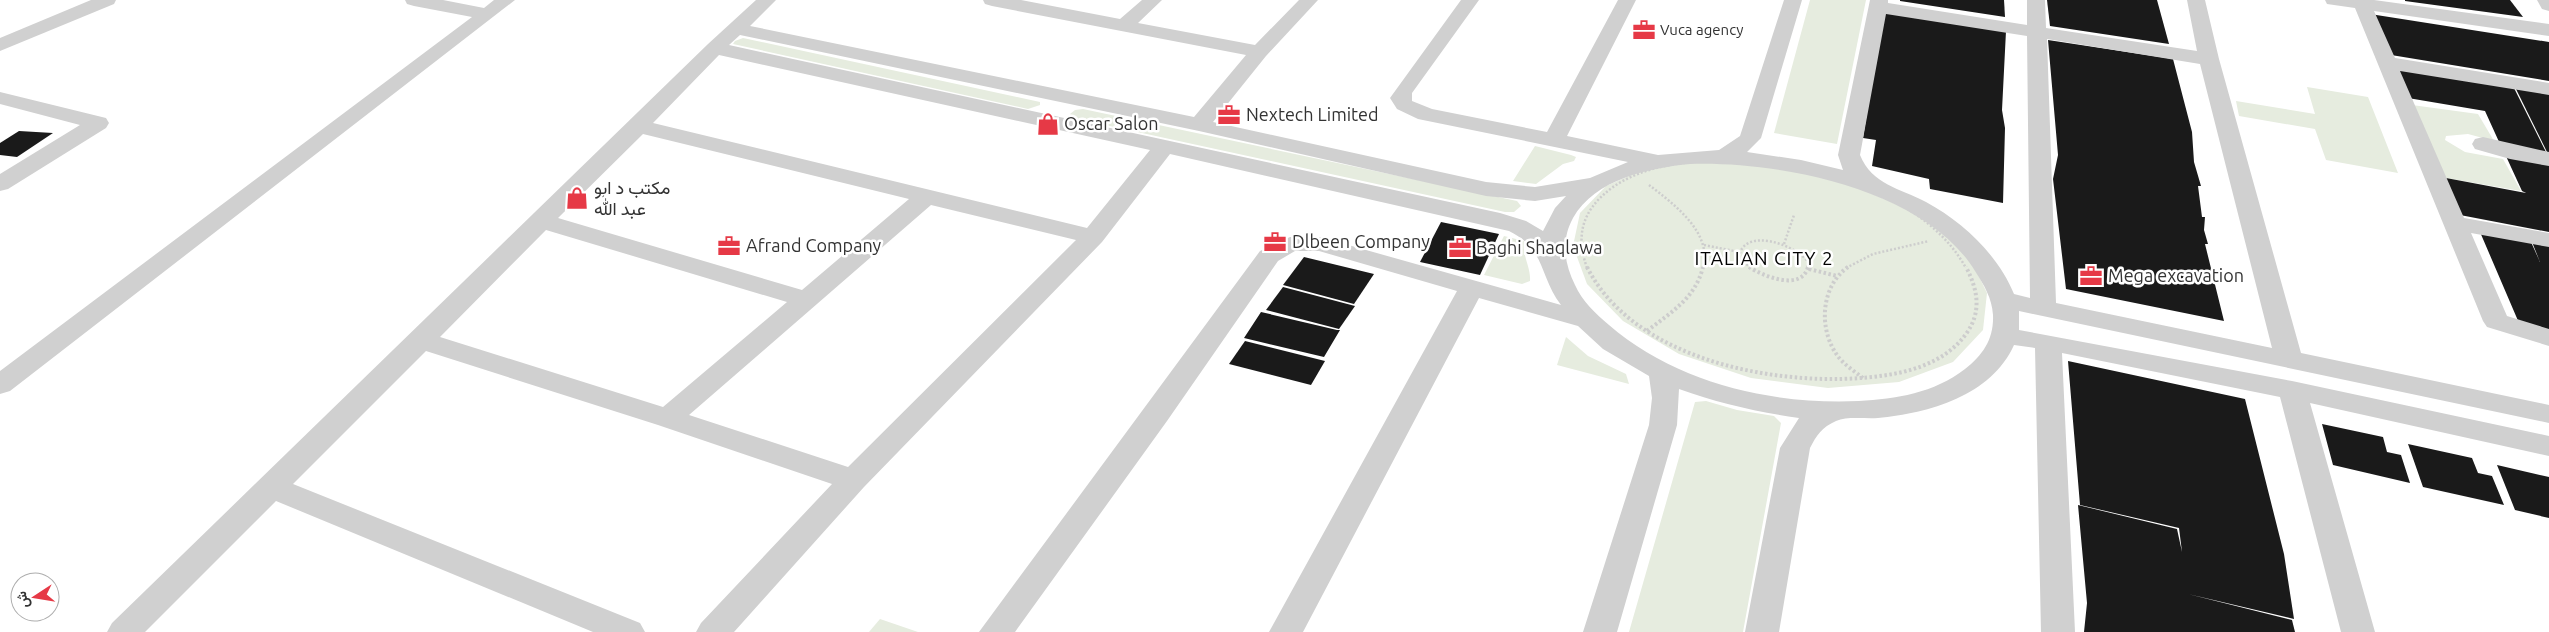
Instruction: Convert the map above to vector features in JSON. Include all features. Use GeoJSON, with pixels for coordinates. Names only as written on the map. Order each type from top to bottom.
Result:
{"type":"FeatureCollection","features":[{"type":"Feature","properties":{"kind":"street"},"geometry":{"type":"LineString","coordinates":[[0,44],[108,0]]}},
{"type":"Feature","properties":{"kind":"street"},"geometry":{"type":"LineString","coordinates":[[414,0],[491,5]]}},
{"type":"Feature","properties":{"kind":"street"},"geometry":{"type":"LineString","coordinates":[[124,632],[715,48],[767,0]]}},
{"type":"Feature","properties":{"kind":"street"},"geometry":{"type":"LineString","coordinates":[[992,0],[1259,52]]}},
{"type":"Feature","properties":{"kind":"street"},"geometry":{"type":"LineString","coordinates":[[1123,26],[1153,0]]}},
{"type":"Feature","properties":{"kind":"street"},"geometry":{"type":"LineString","coordinates":[[1199,125],[1259,52],[1309,0]]}},
{"type":"Feature","properties":{"kind":"street"},"geometry":{"type":"LineString","coordinates":[[1470,0],[1402,93],[1401,102],[1409,108],[1426,114],[1554,140],[1651,170]]}},
{"type":"Feature","properties":{"kind":"street"},"geometry":{"type":"LineString","coordinates":[[1554,140],[1627,0]]}},
{"type":"Feature","properties":{"kind":"street"},"geometry":{"type":"LineString","coordinates":[[1724,156],[1744,145],[1750,138],[1793,0]]}},
{"type":"Feature","properties":{"kind":"street"},"geometry":{"type":"LineString","coordinates":[[2036,0],[2042,307]]}},
{"type":"Feature","properties":{"kind":"street"},"geometry":{"type":"LineString","coordinates":[[2196,0],[2209,59],[2289,360]]}},
{"type":"Feature","properties":{"kind":"street"},"geometry":{"type":"LineString","coordinates":[[2334,0],[2362,4],[2390,4],[2549,30]]}},
{"type":"Feature","properties":{"kind":"street"},"geometry":{"type":"LineString","coordinates":[[2546,0],[2549,5]]}},
{"type":"Feature","properties":{"kind":"street"},"geometry":{"type":"LineString","coordinates":[[1875,188],[1855,171],[1850,155],[1878,4],[2036,32],[2209,59]]}},
{"type":"Feature","properties":{"kind":"street"},"geometry":{"type":"LineString","coordinates":[[2362,4],[2496,322],[2549,338]]}},
{"type":"Feature","properties":{"kind":"street"},"geometry":{"type":"LineString","coordinates":[[0,386],[491,5]]}},
{"type":"Feature","properties":{"kind":"street"},"geometry":{"type":"LineString","coordinates":[[737,29],[1199,125],[1486,189],[1535,194],[1594,184]]}},
{"type":"Feature","properties":{"kind":"street"},"geometry":{"type":"LineString","coordinates":[[715,48],[1510,223],[1534,235],[1545,246],[1563,289],[1586,320],[1612,341],[1662,370],[1730,396],[1781,406],[1831,411],[1893,407],[1946,393],[1966,382],[1983,370],[1995,355],[2005,336],[2004,300],[1992,274],[1972,248],[1945,225],[1912,205],[1875,188],[1800,165],[1724,156],[1651,170],[1621,172],[1594,184],[1580,193],[1560,216],[1554,230],[1552,260]]}},
{"type":"Feature","properties":{"kind":"street"},"geometry":{"type":"LineString","coordinates":[[2387,63],[2549,89]]}},
{"type":"Feature","properties":{"kind":"street"},"geometry":{"type":"LineString","coordinates":[[0,98],[98,123],[0,184]]}},
{"type":"Feature","properties":{"kind":"street"},"geometry":{"type":"LineString","coordinates":[[1049,120],[1073,99]]}},
{"type":"Feature","properties":{"kind":"street"},"geometry":{"type":"LineString","coordinates":[[0,118],[35,107]]}},
{"type":"Feature","properties":{"kind":"street"},"geometry":{"type":"LineString","coordinates":[[638,126],[1093,237]]}},
{"type":"Feature","properties":{"kind":"street"},"geometry":{"type":"LineString","coordinates":[[2483,144],[2510,152],[2549,159]]}},
{"type":"Feature","properties":{"kind":"street"},"geometry":{"type":"LineString","coordinates":[[713,632],[853,480],[1093,237],[1165,146]]}},
{"type":"Feature","properties":{"kind":"street"},"geometry":{"type":"LineString","coordinates":[[668,418],[927,196]]}},
{"type":"Feature","properties":{"kind":"street"},"geometry":{"type":"LineString","coordinates":[[541,221],[805,299]]}},
{"type":"Feature","properties":{"kind":"street"},"geometry":{"type":"LineString","coordinates":[[2454,222],[2549,240]]}},
{"type":"Feature","properties":{"kind":"street"},"geometry":{"type":"LineString","coordinates":[[996,632],[1157,414],[1268,256],[1290,244],[1320,244],[1586,320]]}},
{"type":"Feature","properties":{"kind":"street"},"geometry":{"type":"LineString","coordinates":[[1286,632],[1472,287]]}},
{"type":"Feature","properties":{"kind":"street"},"geometry":{"type":"LineString","coordinates":[[2004,300],[2549,414]]}},
{"type":"Feature","properties":{"kind":"street"},"geometry":{"type":"LineString","coordinates":[[2005,336],[2048,342],[2292,390],[2549,446]]}},
{"type":"Feature","properties":{"kind":"street"},"geometry":{"type":"LineString","coordinates":[[420,340],[668,418],[853,480]]}},
{"type":"Feature","properties":{"kind":"street"},"geometry":{"type":"LineString","coordinates":[[2048,342],[2058,632]]}},
{"type":"Feature","properties":{"kind":"street"},"geometry":{"type":"LineString","coordinates":[[1600,632],[1663,425],[1666,398],[1662,370]]}},
{"type":"Feature","properties":{"kind":"street"},"geometry":{"type":"LineString","coordinates":[[2292,390],[2358,632]]}},
{"type":"Feature","properties":{"kind":"street"},"geometry":{"type":"LineString","coordinates":[[1762,632],[1796,448],[1807,426],[1831,411]]}},
{"type":"Feature","properties":{"kind":"street"},"geometry":{"type":"LineString","coordinates":[[271,487],[628,632]]}},
{"type":"Feature","properties":{"kind":"path"},"geometry":{"type":"LineString","coordinates":[[1638,174],[1672,165],[1710,161],[1752,162],[1794,168],[1836,178],[1877,194],[1913,213],[1945,238],[1965,262],[1977,290],[1975,318],[1960,342],[1932,362],[1891,375],[1833,382],[1790,378],[1738,369],[1689,352],[1647,331],[1609,302],[1586,270],[1579,240],[1586,213],[1606,191],[1638,174],[1651,170]]}},
{"type":"Feature","properties":{"kind":"path"},"geometry":{"type":"LineString","coordinates":[[1645,182],[1690,219],[1704,245],[1706,266],[1695,289],[1669,316],[1647,331]]}},
{"type":"Feature","properties":{"kind":"path"},"geometry":{"type":"LineString","coordinates":[[1784,244],[1794,215]]}},
{"type":"Feature","properties":{"kind":"path"},"geometry":{"type":"LineString","coordinates":[[1864,378],[1841,363],[1828,338],[1824,317],[1824,295],[1837,276],[1858,260],[1887,248],[1945,238]]}},
{"type":"Feature","properties":{"kind":"path"},"geometry":{"type":"LineString","coordinates":[[1758,241],[1784,244],[1806,256],[1809,269],[1798,278],[1775,279],[1752,271],[1740,258],[1739,252],[1743,247],[1758,241]]}},
{"type":"Feature","properties":{"kind":"path"},"geometry":{"type":"LineString","coordinates":[[1704,245],[1739,252]]}},
{"type":"Feature","properties":{"kind":"path"},"geometry":{"type":"LineString","coordinates":[[1809,269],[1837,276]]}},
{"type":"Feature","properties":{"kind":"shaded area"},"geometry":{"type":"Polygon","coordinates":[[[1810,0],[1866,0],[1837,144],[1774,133],[1810,0]]]}},
{"type":"Feature","properties":{"kind":"shaded area"},"geometry":{"type":"Polygon","coordinates":[[[743,38],[1040,102],[1040,105],[1028,109],[733,44],[735,41],[743,38]]]}},
{"type":"Feature","properties":{"kind":"shaded area"},"geometry":{"type":"Polygon","coordinates":[[[2307,87],[2368,97],[2398,173],[2326,160],[2315,129],[2239,116],[2236,101],[2315,114],[2307,87]]]}},
{"type":"Feature","properties":{"kind":"shaded area"},"geometry":{"type":"Polygon","coordinates":[[[2412,105],[2478,114],[2494,141],[2468,134],[2446,136],[2445,140],[2465,152],[2503,159],[2521,191],[2446,178],[2412,105]]]}},
{"type":"Feature","properties":{"kind":"shaded area"},"geometry":{"type":"Polygon","coordinates":[[[1083,109],[1517,201],[1521,206],[1514,212],[1505,212],[1073,118],[1070,114],[1075,110],[1083,109]]]}},
{"type":"Feature","properties":{"kind":"shaded area"},"geometry":{"type":"Polygon","coordinates":[[[1535,146],[1576,157],[1574,161],[1563,164],[1536,184],[1513,181],[1535,146]]]}},
{"type":"Feature","properties":{"kind":"shaded area"},"geometry":{"type":"Polygon","coordinates":[[[1699,159],[1818,170],[1930,219],[1968,254],[1987,293],[1983,330],[1953,362],[1899,382],[1828,388],[1751,378],[1679,354],[1623,321],[1587,284],[1573,246],[1580,213],[1606,186],[1647,168],[1699,159]]]}},
{"type":"Feature","properties":{"kind":"shaded area"},"geometry":{"type":"Polygon","coordinates":[[[1504,236],[1524,241],[1524,252],[1530,281],[1522,284],[1484,275],[1504,236]]]}},
{"type":"Feature","properties":{"kind":"shaded area"},"geometry":{"type":"Polygon","coordinates":[[[1566,337],[1588,356],[1626,374],[1629,384],[1557,365],[1566,337]]]}},
{"type":"Feature","properties":{"kind":"shaded area"},"geometry":{"type":"Polygon","coordinates":[[[1706,401],[1737,410],[1774,416],[1781,423],[1743,632],[1629,632],[1695,402],[1706,401]]]}},
{"type":"Feature","properties":{"kind":"shaded area"},"geometry":{"type":"Polygon","coordinates":[[[880,619],[918,632],[869,632],[880,619]]]}},
{"type":"Feature","properties":{"kind":"building"},"geometry":{"type":"Polygon","coordinates":[[[2004,0],[2005,17],[1900,1],[2004,0]]]}},
{"type":"Feature","properties":{"kind":"building"},"geometry":{"type":"Polygon","coordinates":[[[2047,0],[2157,0],[2169,44],[2050,26],[2047,0]]]}},
{"type":"Feature","properties":{"kind":"building"},"geometry":{"type":"Polygon","coordinates":[[[2510,0],[2523,17],[2405,1],[2510,0]]]}},
{"type":"Feature","properties":{"kind":"building"},"geometry":{"type":"Polygon","coordinates":[[[1883,12],[2006,31],[2002,110],[2005,128],[2003,203],[1930,189],[1929,179],[1872,166],[1876,140],[1863,138],[1883,12]]]}},
{"type":"Feature","properties":{"kind":"building"},"geometry":{"type":"Polygon","coordinates":[[[2370,14],[2549,42],[2549,81],[2385,54],[2370,14]]]}},
{"type":"Feature","properties":{"kind":"building"},"geometry":{"type":"Polygon","coordinates":[[[2048,40],[2173,59],[2192,132],[2194,162],[2201,186],[2198,186],[2202,217],[2205,217],[2204,230],[2208,244],[2205,244],[2224,321],[2066,289],[2053,179],[2058,155],[2048,40]]]}},
{"type":"Feature","properties":{"kind":"building"},"geometry":{"type":"Polygon","coordinates":[[[2391,67],[2514,88],[2546,152],[2500,144],[2485,111],[2402,97],[2391,67]]]}},
{"type":"Feature","properties":{"kind":"building"},"geometry":{"type":"Polygon","coordinates":[[[2515,87],[2549,93],[2549,152],[2547,152],[2515,87]]]}},
{"type":"Feature","properties":{"kind":"building"},"geometry":{"type":"Polygon","coordinates":[[[19,131],[53,133],[17,157],[0,155],[0,143],[19,131]]]}},
{"type":"Feature","properties":{"kind":"building"},"geometry":{"type":"Polygon","coordinates":[[[2505,154],[2549,162],[2549,232],[2460,215],[2446,178],[2526,193],[2522,191],[2505,154]]]}},
{"type":"Feature","properties":{"kind":"building","name":"Baghi Shaqlawa"},"geometry":{"type":"Polygon","coordinates":[[[1441,222],[1499,234],[1480,275],[1420,262],[1441,222]]]}},
{"type":"Feature","properties":{"kind":"building"},"geometry":{"type":"Polygon","coordinates":[[[2480,232],[2531,242],[2540,262],[2532,242],[2549,245],[2549,330],[2519,323],[2480,232]]]}},
{"type":"Feature","properties":{"kind":"building"},"geometry":{"type":"Polygon","coordinates":[[[1304,257],[1374,274],[1354,304],[1283,285],[1304,257]]]}},
{"type":"Feature","properties":{"kind":"building"},"geometry":{"type":"Polygon","coordinates":[[[1283,287],[1355,306],[1339,329],[1266,310],[1283,287]]]}},
{"type":"Feature","properties":{"kind":"building"},"geometry":{"type":"Polygon","coordinates":[[[1261,312],[1340,330],[1324,357],[1244,338],[1261,312]]]}},
{"type":"Feature","properties":{"kind":"building"},"geometry":{"type":"Polygon","coordinates":[[[1245,341],[1325,361],[1311,385],[1229,364],[1245,341]]]}},
{"type":"Feature","properties":{"kind":"building"},"geometry":{"type":"Polygon","coordinates":[[[2068,361],[2245,399],[2284,554],[2294,619],[2188,594],[2292,620],[2295,632],[2084,632],[2087,603],[2078,505],[2177,529],[2182,552],[2179,528],[2080,505],[2068,361]]]}},
{"type":"Feature","properties":{"kind":"building"},"geometry":{"type":"Polygon","coordinates":[[[2322,424],[2383,437],[2387,452],[2401,455],[2410,483],[2333,465],[2322,424]]]}},
{"type":"Feature","properties":{"kind":"building"},"geometry":{"type":"Polygon","coordinates":[[[2408,444],[2472,458],[2478,473],[2492,476],[2504,505],[2423,487],[2408,444]]]}},
{"type":"Feature","properties":{"kind":"building"},"geometry":{"type":"Polygon","coordinates":[[[2497,465],[2549,477],[2549,518],[2515,510],[2497,465]]]}},
{"type":"Feature","properties":{"kind":"place","name":"Vuca agency"},"geometry":{"type":"Point","coordinates":[1644,30]}},
{"type":"Feature","properties":{"kind":"place","name":"Nextech Limited"},"geometry":{"type":"Point","coordinates":[1229,115]}},
{"type":"Feature","properties":{"kind":"place","name":"Oscar Salon"},"geometry":{"type":"Point","coordinates":[1048,124]}},
{"type":"Feature","properties":{"kind":"place","name":"مكتب د ابو عبد الله"},"geometry":{"type":"Point","coordinates":[577,198]}},
{"type":"Feature","properties":{"kind":"place","name":"Dlbeen Company"},"geometry":{"type":"Point","coordinates":[1275,242]}},
{"type":"Feature","properties":{"kind":"place","name":"Afrand Company"},"geometry":{"type":"Point","coordinates":[729,246]}},
{"type":"Feature","properties":{"kind":"place","name":"Baghi Shaqlawa"},"geometry":{"type":"Point","coordinates":[1460,248]}},
{"type":"Feature","properties":{"kind":"place","name":"Mega excavation"},"geometry":{"type":"Point","coordinates":[2091,276]}},
{"type":"Feature","properties":{"kind":"district","name":"ITALIAN CITY 2"},"geometry":{"type":"Point","coordinates":[1764,258]}}]}
